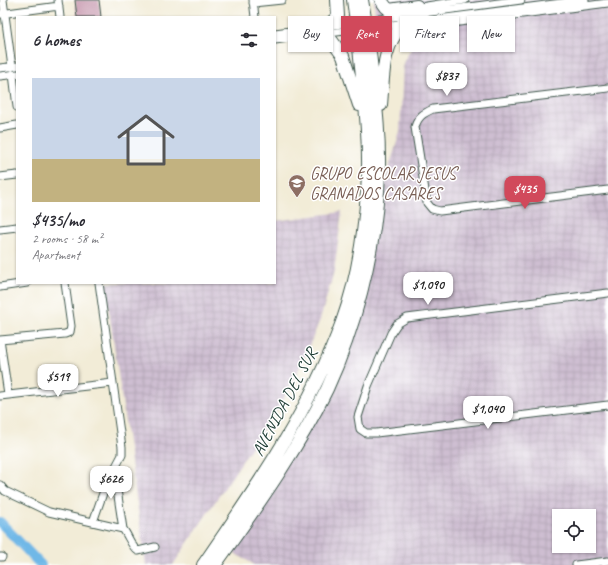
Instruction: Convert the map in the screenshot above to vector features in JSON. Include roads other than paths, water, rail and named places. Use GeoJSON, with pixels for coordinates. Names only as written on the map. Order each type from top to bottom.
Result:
{"type":"FeatureCollection","features":[{"type":"Feature","properties":{"kind":"highway"},"geometry":{"type":"LineString","coordinates":[[333,23],[338,16],[337,0]]}},
{"type":"Feature","properties":{"kind":"highway","name":"AVENIDA DEL SUR"},"geometry":{"type":"LineString","coordinates":[[215,565],[303,434],[327,389],[339,360],[361,294],[368,261],[378,189],[360,9],[353,0]]}},
{"type":"Feature","properties":{"kind":"highway"},"geometry":{"type":"LineString","coordinates":[[381,0],[389,10],[400,19]]}},
{"type":"Feature","properties":{"kind":"highway"},"geometry":{"type":"LineString","coordinates":[[389,10],[417,6]]}},
{"type":"Feature","properties":{"kind":"highway"},"geometry":{"type":"LineString","coordinates":[[373,136],[386,56],[400,22]]}},
{"type":"Feature","properties":{"kind":"highway"},"geometry":{"type":"LineString","coordinates":[[333,39],[343,56],[373,136]]}},
{"type":"Feature","properties":{"kind":"highway","name":"AVENIDA DEL SUR"},"geometry":{"type":"LineString","coordinates":[[203,565],[272,464],[313,391],[342,322],[360,251],[373,136]]}},
{"type":"Feature","properties":{"kind":"street"},"geometry":{"type":"LineString","coordinates":[[3,0],[2,13],[15,70],[16,88]]}},
{"type":"Feature","properties":{"kind":"street"},"geometry":{"type":"LineString","coordinates":[[255,16],[253,2],[282,0]]}},
{"type":"Feature","properties":{"kind":"street"},"geometry":{"type":"LineString","coordinates":[[406,16],[417,6],[465,0]]}},
{"type":"Feature","properties":{"kind":"street"},"geometry":{"type":"LineString","coordinates":[[425,16],[521,0]]}},
{"type":"Feature","properties":{"kind":"street"},"geometry":{"type":"LineString","coordinates":[[438,16],[585,0]]}},
{"type":"Feature","properties":{"kind":"street"},"geometry":{"type":"LineString","coordinates":[[2,13],[58,3],[60,16]]}},
{"type":"Feature","properties":{"kind":"street"},"geometry":{"type":"LineString","coordinates":[[459,22],[608,3]]}},
{"type":"Feature","properties":{"kind":"street"},"geometry":{"type":"LineString","coordinates":[[333,29],[400,20]]}},
{"type":"Feature","properties":{"kind":"street"},"geometry":{"type":"LineString","coordinates":[[276,33],[288,32]]}},
{"type":"Feature","properties":{"kind":"street"},"geometry":{"type":"LineString","coordinates":[[276,40],[288,38]]}},
{"type":"Feature","properties":{"kind":"street"},"geometry":{"type":"LineString","coordinates":[[0,68],[15,70]]}},
{"type":"Feature","properties":{"kind":"street"},"geometry":{"type":"LineString","coordinates":[[0,76],[15,70]]}},
{"type":"Feature","properties":{"kind":"street"},"geometry":{"type":"LineString","coordinates":[[608,88],[433,109],[424,113],[417,120],[415,127],[427,203],[432,208],[440,211],[608,190]]}},
{"type":"Feature","properties":{"kind":"street"},"geometry":{"type":"LineString","coordinates":[[0,128],[16,125]]}},
{"type":"Feature","properties":{"kind":"street"},"geometry":{"type":"LineString","coordinates":[[0,177],[16,175]]}},
{"type":"Feature","properties":{"kind":"street"},"geometry":{"type":"LineString","coordinates":[[0,229],[16,227]]}},
{"type":"Feature","properties":{"kind":"street"},"geometry":{"type":"LineString","coordinates":[[0,287],[21,284]]}},
{"type":"Feature","properties":{"kind":"street"},"geometry":{"type":"LineString","coordinates":[[8,394],[0,340],[65,334],[70,332],[71,326],[65,284]]}},
{"type":"Feature","properties":{"kind":"street"},"geometry":{"type":"LineString","coordinates":[[93,522],[109,476],[122,455],[99,284]]}},
{"type":"Feature","properties":{"kind":"street"},"geometry":{"type":"LineString","coordinates":[[608,293],[407,318],[397,324],[391,333],[368,386],[358,417],[360,429],[366,433],[376,433],[608,405]]}},
{"type":"Feature","properties":{"kind":"street"},"geometry":{"type":"LineString","coordinates":[[0,396],[113,383]]}},
{"type":"Feature","properties":{"kind":"street"},"geometry":{"type":"LineString","coordinates":[[114,470],[122,529],[130,538],[135,550],[138,551],[155,547]]}},
{"type":"Feature","properties":{"kind":"street"},"geometry":{"type":"LineString","coordinates":[[0,485],[5,491],[49,512],[122,529]]}},
{"type":"Feature","properties":{"kind":"street"},"geometry":{"type":"LineString","coordinates":[[576,565],[608,561]]}},
{"type":"Feature","properties":{"kind":"waterway"},"geometry":{"type":"LineString","coordinates":[[0,522],[41,565]]}},
{"type":"Feature","properties":{"kind":"place","name":"GRUPO ESCOLAR JESUS GRANADOS CASARES"},"geometry":{"type":"Point","coordinates":[297,198]}}]}
